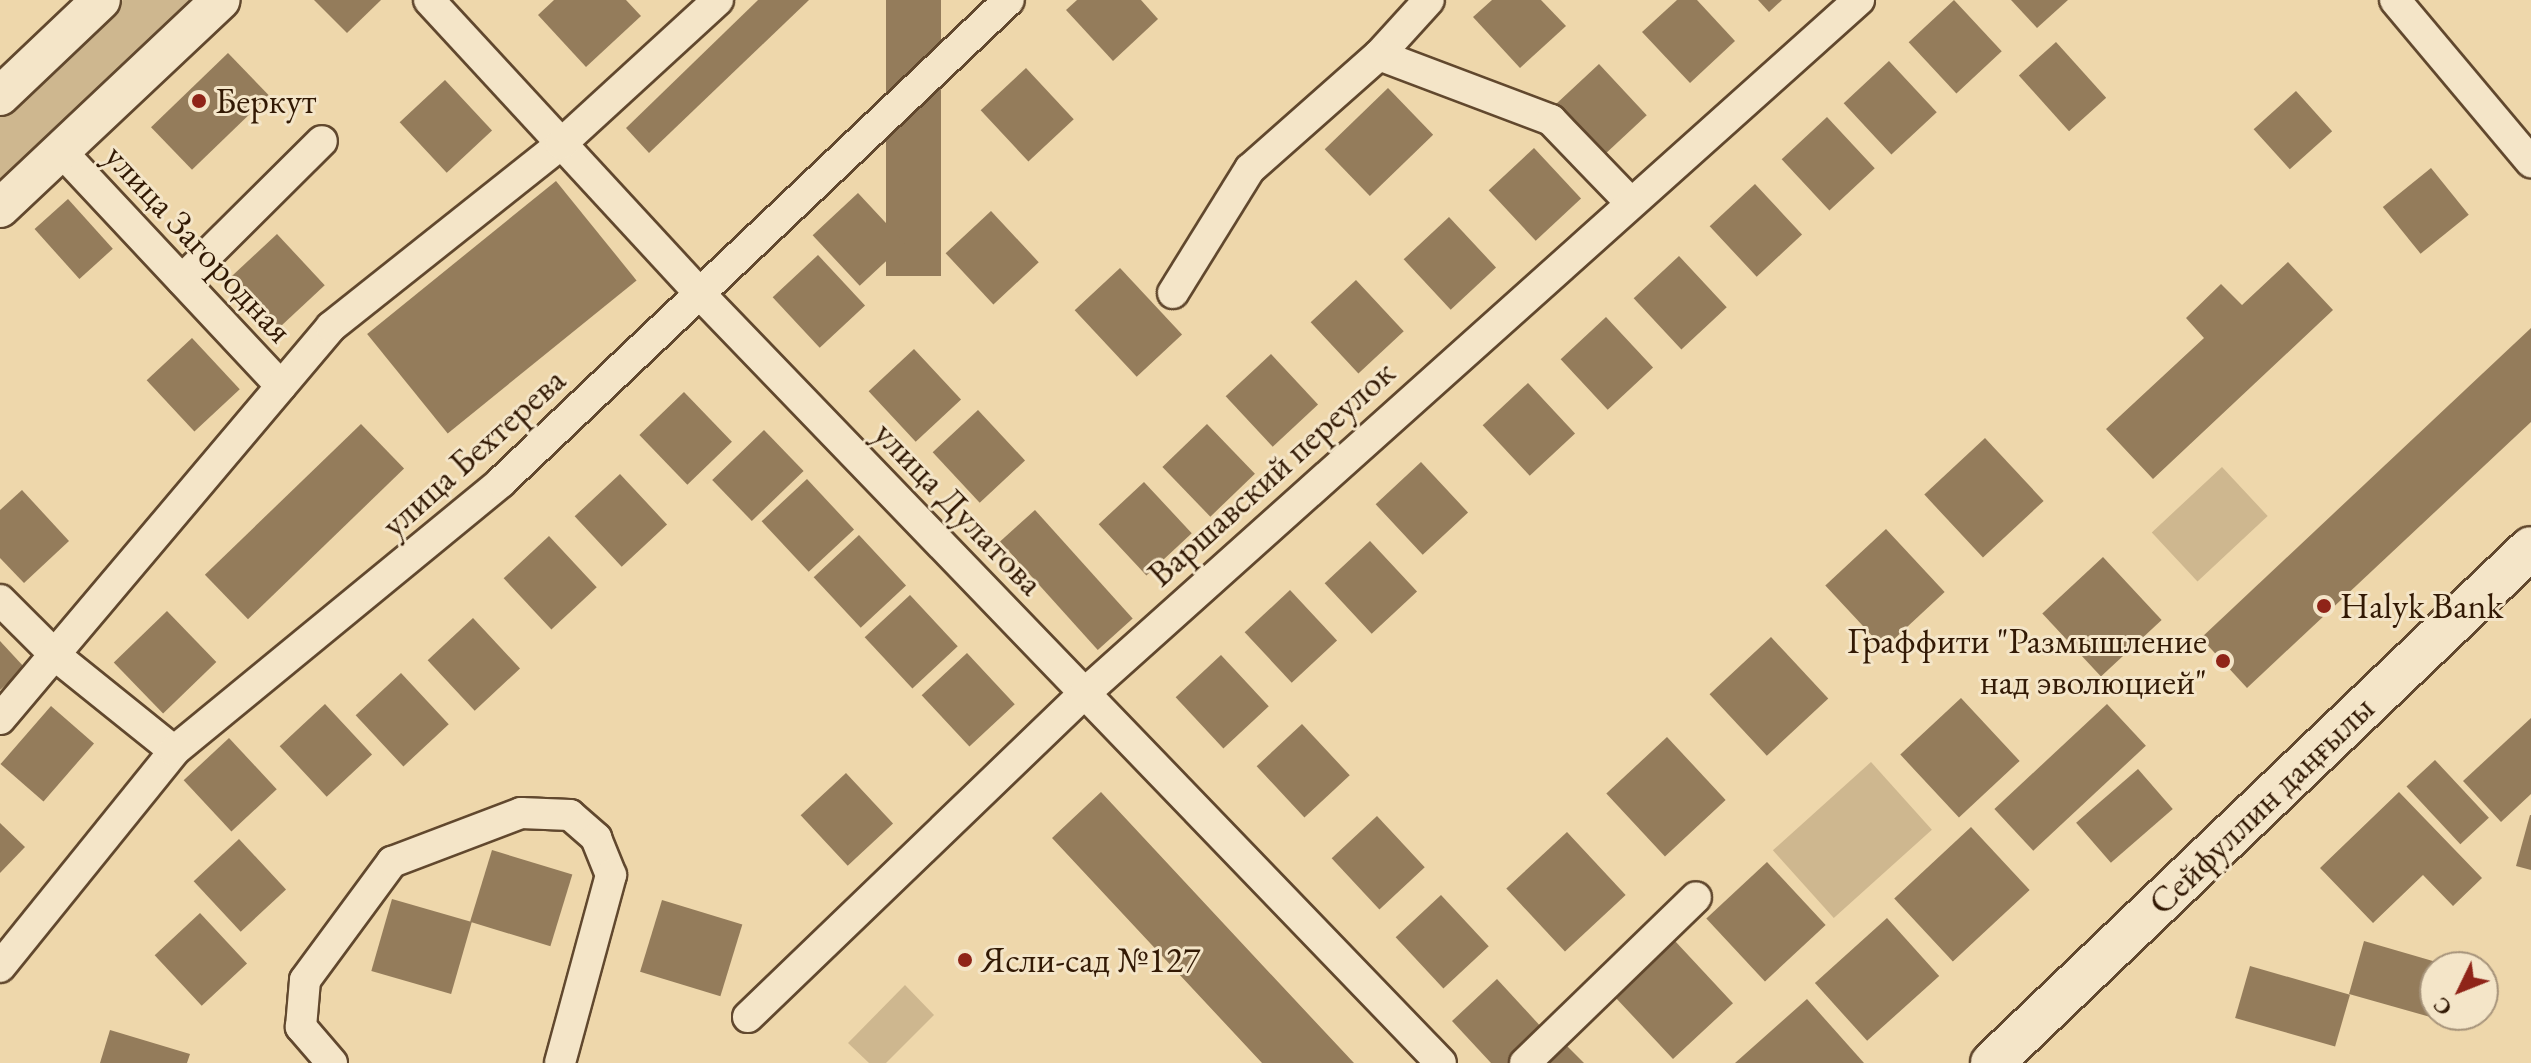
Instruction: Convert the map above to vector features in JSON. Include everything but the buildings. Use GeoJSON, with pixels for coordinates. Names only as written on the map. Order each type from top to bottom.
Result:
{"type":"FeatureCollection","features":[{"type":"Feature","properties":{"kind":"main road","name":"Сейфуллин даңғылы"},"geometry":{"type":"LineString","coordinates":[[1992,1063],[2531,548]]}},
{"type":"Feature","properties":{"kind":"street"},"geometry":{"type":"LineString","coordinates":[[3,88],[101,0]]}},
{"type":"Feature","properties":{"kind":"street"},"geometry":{"type":"LineString","coordinates":[[0,208],[221,0]]}},
{"type":"Feature","properties":{"kind":"street","name":"улица Дулатова"},"geometry":{"type":"LineString","coordinates":[[429,0],[699,293],[1441,1063]]}},
{"type":"Feature","properties":{"kind":"street"},"geometry":{"type":"LineString","coordinates":[[0,719],[331,327],[561,144],[718,0]]}},
{"type":"Feature","properties":{"kind":"street","name":"улица Бехтерева"},"geometry":{"type":"LineString","coordinates":[[0,967],[174,751],[413,559],[1009,0]]}},
{"type":"Feature","properties":{"kind":"street"},"geometry":{"type":"LineString","coordinates":[[1173,293],[1250,169],[1379,55],[1429,0]]}},
{"type":"Feature","properties":{"kind":"street","name":"Варшавский переулок"},"geometry":{"type":"LineString","coordinates":[[748,1017],[1085,693],[1629,201],[1859,0]]}},
{"type":"Feature","properties":{"kind":"street"},"geometry":{"type":"LineString","coordinates":[[2395,0],[2531,162]]}},
{"type":"Feature","properties":{"kind":"street"},"geometry":{"type":"LineString","coordinates":[[1379,55],[1551,120],[1629,201]]}},
{"type":"Feature","properties":{"kind":"street"},"geometry":{"type":"LineString","coordinates":[[182,280],[322,141]]}},
{"type":"Feature","properties":{"kind":"street","name":"улица Загородная"},"geometry":{"type":"LineString","coordinates":[[61,151],[281,386]]}},
{"type":"Feature","properties":{"kind":"street"},"geometry":{"type":"LineString","coordinates":[[0,600],[56,656],[174,751]]}},
{"type":"Feature","properties":{"kind":"street"},"geometry":{"type":"LineString","coordinates":[[332,1063],[301,1027],[305,980],[392,862],[521,813],[570,815],[596,838],[611,875],[560,1063]]}},
{"type":"Feature","properties":{"kind":"street"},"geometry":{"type":"LineString","coordinates":[[1525,1063],[1696,897]]}},
{"type":"Feature","properties":{"kind":"shaded area"},"geometry":{"type":"Polygon","coordinates":[[[123,0],[201,0],[0,192],[0,116],[123,0]]]}},
{"type":"Feature","properties":{"kind":"shaded area"},"geometry":{"type":"Polygon","coordinates":[[[2222,467],[2268,516],[2197,581],[2152,532],[2222,467]]]}},
{"type":"Feature","properties":{"kind":"shaded area"},"geometry":{"type":"Polygon","coordinates":[[[1871,762],[1932,830],[1834,918],[1773,850],[1871,762]]]}},
{"type":"Feature","properties":{"kind":"shaded area"},"geometry":{"type":"Polygon","coordinates":[[[905,985],[934,1015],[886,1063],[869,1063],[848,1043],[905,985]]]}},
{"type":"Feature","properties":{"kind":"place","name":"Беркут"},"geometry":{"type":"Point","coordinates":[199,101]}},
{"type":"Feature","properties":{"kind":"place","name":"Halyk Bank"},"geometry":{"type":"Point","coordinates":[2324,606]}},
{"type":"Feature","properties":{"kind":"place","name":"Граффити \"Размышление над эволюцией\""},"geometry":{"type":"Point","coordinates":[2223,661]}},
{"type":"Feature","properties":{"kind":"place","name":"Ясли-сад №127"},"geometry":{"type":"Point","coordinates":[965,960]}}]}
